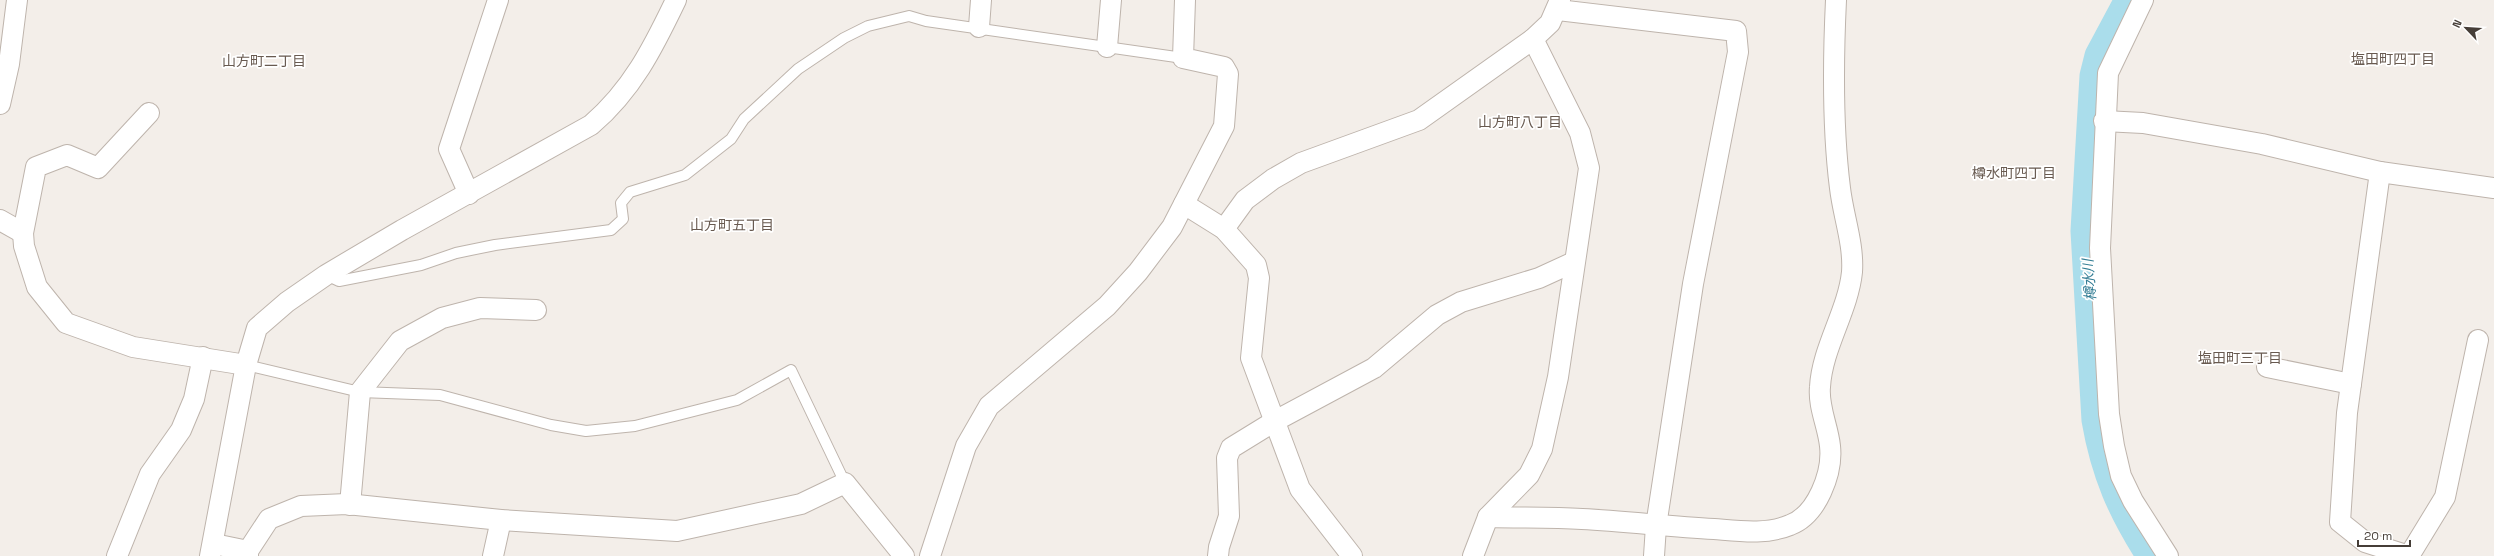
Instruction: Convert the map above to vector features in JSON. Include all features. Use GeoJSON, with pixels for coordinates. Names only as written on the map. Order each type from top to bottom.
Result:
{"type":"FeatureCollection","features":[{"type":"Feature","properties":{"kind":"street"},"geometry":{"type":"LineString","coordinates":[[0,104],[9,64],[17,0]]}},
{"type":"Feature","properties":{"kind":"street"},"geometry":{"type":"LineString","coordinates":[[469,194],[448,150],[498,0]]}},
{"type":"Feature","properties":{"kind":"street"},"geometry":{"type":"LineString","coordinates":[[676,0],[645,63],[611,108],[591,125],[402,230],[326,275],[287,302],[257,328],[246,365],[212,550],[248,553],[269,519],[301,506],[350,505],[501,520],[677,531],[801,504],[845,483],[904,556]]}},
{"type":"Feature","properties":{"kind":"street"},"geometry":{"type":"LineString","coordinates":[[979,27],[981,0]]}},
{"type":"Feature","properties":{"kind":"street"},"geometry":{"type":"LineString","coordinates":[[1107,47],[1112,0]]}},
{"type":"Feature","properties":{"kind":"street"},"geometry":{"type":"LineString","coordinates":[[1488,517],[1582,519],[1656,526],[1753,531],[1775,530],[1792,525],[1803,518],[1815,502],[1824,482],[1830,448],[1820,398],[1820,380],[1852,272],[1850,246],[1840,187],[1834,99],[1836,0]]}},
{"type":"Feature","properties":{"kind":"street"},"geometry":{"type":"LineString","coordinates":[[2143,0],[2108,73],[2104,121],[2100,248],[2109,414],[2121,476],[2140,513],[2168,556]]}},
{"type":"Feature","properties":{"kind":"street"},"geometry":{"type":"LineString","coordinates":[[930,556],[966,446],[989,406],[1111,302],[1158,246],[1172,227],[1224,126],[1228,74],[1224,67],[1183,58],[1181,1]]}},
{"type":"Feature","properties":{"kind":"street"},"geometry":{"type":"LineString","coordinates":[[1224,229],[1245,200],[1274,179],[1301,163],[1330,151],[1403,127],[1419,120],[1533,39],[1550,23],[1559,5],[1736,32],[1738,52],[1693,284],[1656,526],[1654,556]]}},
{"type":"Feature","properties":{"kind":"street"},"geometry":{"type":"LineString","coordinates":[[1473,556],[1488,517],[1529,475],[1540,454],[1558,377],[1589,168],[1580,133],[1533,39]]}},
{"type":"Feature","properties":{"kind":"street"},"geometry":{"type":"LineString","coordinates":[[149,113],[98,168],[67,155],[36,167],[23,233],[24,246],[37,287],[66,323],[133,347],[246,365]]}},
{"type":"Feature","properties":{"kind":"street"},"geometry":{"type":"LineString","coordinates":[[2104,121],[2143,123],[2262,144],[2380,172],[2494,188]]}},
{"type":"Feature","properties":{"kind":"street"},"geometry":{"type":"LineString","coordinates":[[2380,172],[2346,413],[2340,522],[2365,542],[2409,556],[2445,497],[2478,340]]}},
{"type":"Feature","properties":{"kind":"street"},"geometry":{"type":"LineString","coordinates":[[1184,204],[1224,229],[1256,265],[1259,278],[1251,358],[1300,489],[1352,556]]}},
{"type":"Feature","properties":{"kind":"street"},"geometry":{"type":"LineString","coordinates":[[0,220],[23,233]]}},
{"type":"Feature","properties":{"kind":"street"},"geometry":{"type":"LineString","coordinates":[[1218,556],[1229,516],[1227,458],[1231,448],[1275,421],[1374,368],[1437,315],[1461,302],[1539,278],[1574,262]]}},
{"type":"Feature","properties":{"kind":"street"},"geometry":{"type":"LineString","coordinates":[[350,505],[360,392],[400,340],[442,318],[480,308],[536,310]]}},
{"type":"Feature","properties":{"kind":"street"},"geometry":{"type":"LineString","coordinates":[[117,556],[150,474],[181,430],[194,399],[203,357]]}},
{"type":"Feature","properties":{"kind":"street"},"geometry":{"type":"LineString","coordinates":[[2267,367],[2351,384]]}},
{"type":"Feature","properties":{"kind":"street"},"geometry":{"type":"LineString","coordinates":[[493,556],[501,520]]}},
{"type":"Feature","properties":{"kind":"lane"},"geometry":{"type":"LineString","coordinates":[[326,275],[339,280],[421,265],[456,253],[494,245],[611,230],[623,219],[621,203],[630,192],[684,175],[731,139],[744,119],[798,69],[844,38],[868,26],[909,16],[1183,58]]}},
{"type":"Feature","properties":{"kind":"lane"},"geometry":{"type":"LineString","coordinates":[[246,365],[360,392],[440,395],[551,425],[586,431],[635,426],[737,400],[791,370],[845,483]]}},
{"type":"Feature","properties":{"kind":"waterway","name":"樽水川"},"geometry":{"type":"LineString","coordinates":[[2130,0],[2100,56],[2095,76],[2086,231],[2097,420],[2105,457],[2117,491],[2132,523],[2152,556]]}},
{"type":"Feature","properties":{"kind":"district","name":"塩田町四丁目"},"geometry":{"type":"Point","coordinates":[2393,59]}},
{"type":"Feature","properties":{"kind":"district","name":"山方町二丁目"},"geometry":{"type":"Point","coordinates":[264,61]}},
{"type":"Feature","properties":{"kind":"district","name":"山方町八丁目"},"geometry":{"type":"Point","coordinates":[1520,122]}},
{"type":"Feature","properties":{"kind":"district","name":"樽水町四丁目"},"geometry":{"type":"Point","coordinates":[2014,173]}},
{"type":"Feature","properties":{"kind":"district","name":"山方町五丁目"},"geometry":{"type":"Point","coordinates":[732,225]}},
{"type":"Feature","properties":{"kind":"district","name":"塩田町三丁目"},"geometry":{"type":"Point","coordinates":[2240,358]}}]}
